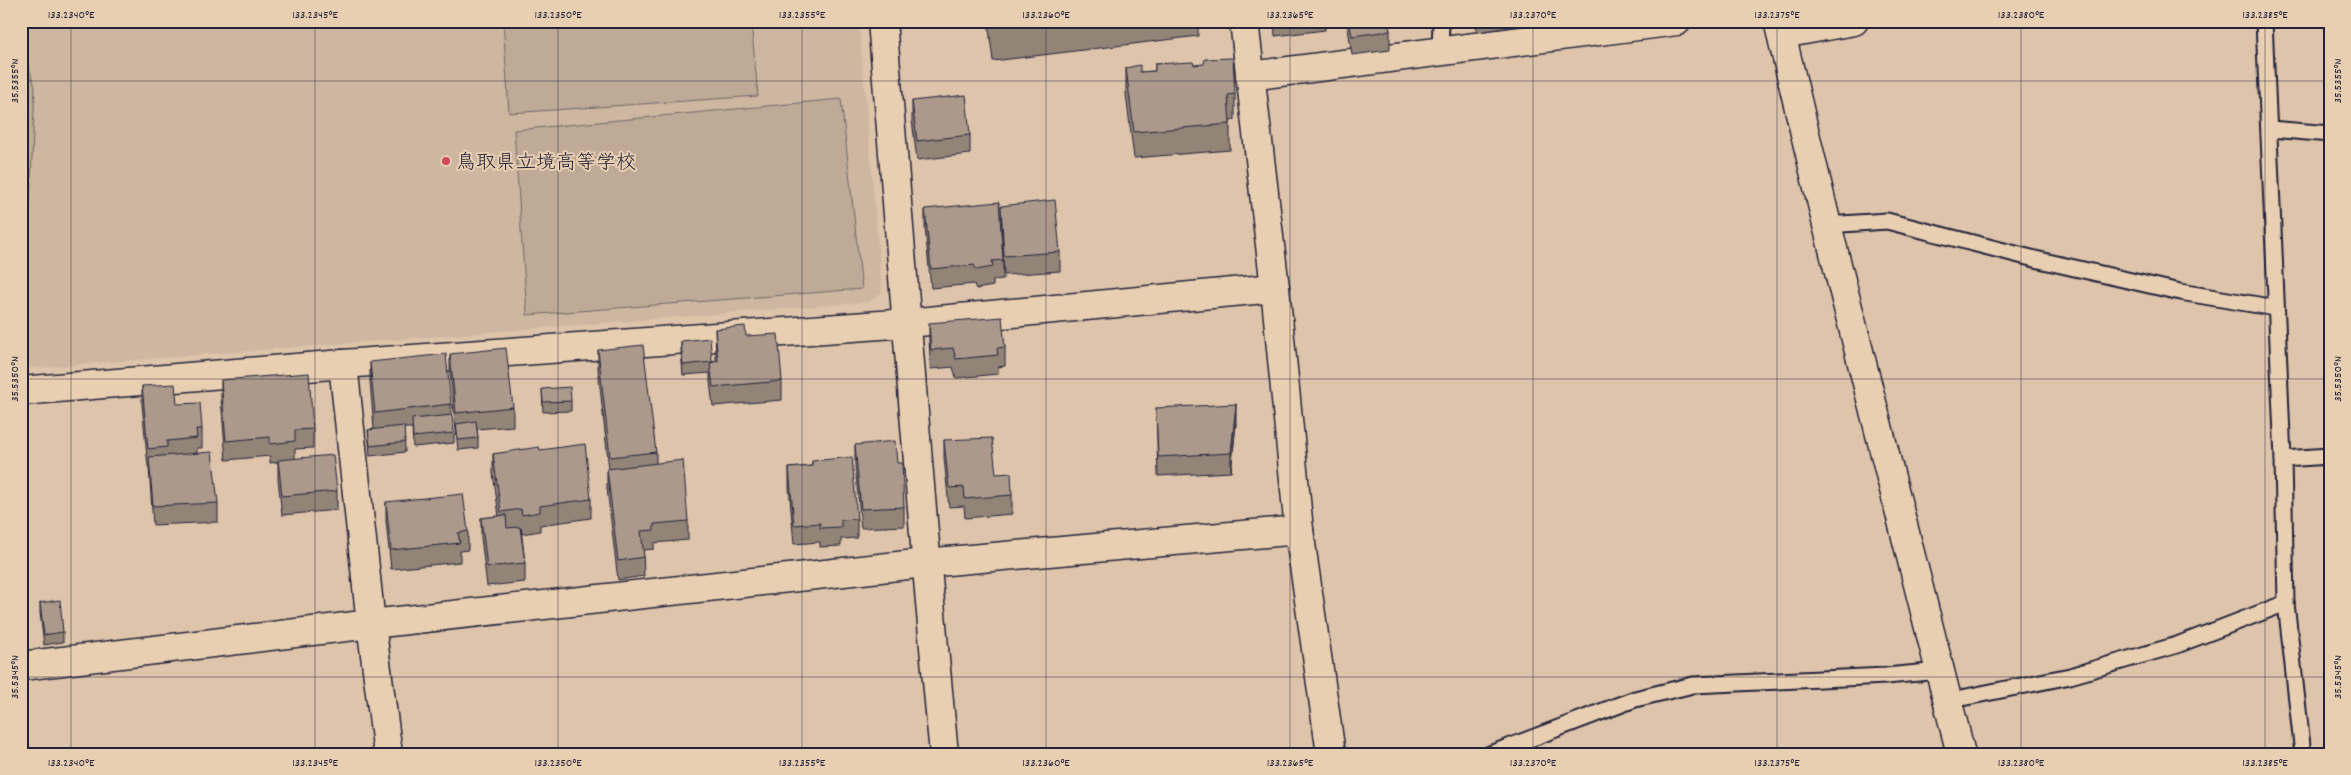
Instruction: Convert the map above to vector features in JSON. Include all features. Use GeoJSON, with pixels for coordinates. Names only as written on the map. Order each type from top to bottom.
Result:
{"type":"FeatureCollection","features":[{"type":"Feature","properties":{"kind":"street"},"geometry":{"type":"LineString","coordinates":[[882,21],[908,323],[925,564],[944,754]]}},
{"type":"Feature","properties":{"kind":"street"},"geometry":{"type":"LineString","coordinates":[[1244,21],[1275,288],[1299,530],[1331,754]]}},
{"type":"Feature","properties":{"kind":"street"},"geometry":{"type":"LineString","coordinates":[[1250,76],[1677,21]]}},
{"type":"Feature","properties":{"kind":"street"},"geometry":{"type":"LineString","coordinates":[[1854,21],[1780,28],[1827,225],[1960,754]]}},
{"type":"Feature","properties":{"kind":"street"},"geometry":{"type":"LineString","coordinates":[[21,391],[343,364],[908,323],[1275,288]]}},
{"type":"Feature","properties":{"kind":"street"},"geometry":{"type":"LineString","coordinates":[[343,364],[371,624],[388,754]]}},
{"type":"Feature","properties":{"kind":"street"},"geometry":{"type":"LineString","coordinates":[[21,666],[371,624],[925,564],[1299,530]]}},
{"type":"Feature","properties":{"kind":"lane"},"geometry":{"type":"LineString","coordinates":[[1440,53],[1441,21]]}},
{"type":"Feature","properties":{"kind":"lane"},"geometry":{"type":"LineString","coordinates":[[2264,21],[2283,458],[2286,603],[2302,754]]}},
{"type":"Feature","properties":{"kind":"lane"},"geometry":{"type":"LineString","coordinates":[[2270,129],[2330,134]]}},
{"type":"Feature","properties":{"kind":"lane"},"geometry":{"type":"LineString","coordinates":[[1827,225],[1887,221],[2035,259],[2170,289],[2276,308]]}},
{"type":"Feature","properties":{"kind":"lane"},"geometry":{"type":"LineString","coordinates":[[2283,458],[2330,456]]}},
{"type":"Feature","properties":{"kind":"lane"},"geometry":{"type":"LineString","coordinates":[[1947,701],[2070,676],[2105,666],[2177,645],[2286,603]]}},
{"type":"Feature","properties":{"kind":"lane"},"geometry":{"type":"LineString","coordinates":[[1490,754],[1635,699],[1693,684],[1886,676],[1940,671]]}},
{"type":"Feature","properties":{"kind":"shaded area","name":"鳥取県立境高等学校"},"geometry":{"type":"Polygon","coordinates":[[[21,21],[859,21],[882,292],[869,302],[21,369],[21,21]]]}},
{"type":"Feature","properties":{"kind":"shaded area"},"geometry":{"type":"Polygon","coordinates":[[[503,21],[751,21],[758,96],[509,113],[503,21]]]}},
{"type":"Feature","properties":{"kind":"shaded area"},"geometry":{"type":"Polygon","coordinates":[[[21,43],[35,87],[29,229],[21,243],[21,43]]]}},
{"type":"Feature","properties":{"kind":"shaded area"},"geometry":{"type":"Polygon","coordinates":[[[841,99],[862,289],[527,315],[514,130],[841,99]]]}},
{"type":"Feature","properties":{"kind":"building"},"geometry":{"type":"Polygon","coordinates":[[[1349,21],[1388,21],[1390,31],[1352,36],[1349,21]]]}},
{"type":"Feature","properties":{"kind":"building"},"geometry":{"type":"Polygon","coordinates":[[[1233,58],[1235,94],[1228,95],[1230,124],[1134,132],[1126,68],[1140,65],[1140,72],[1155,71],[1155,64],[1193,62],[1194,65],[1204,64],[1205,59],[1233,58]]]}},
{"type":"Feature","properties":{"kind":"building"},"geometry":{"type":"Polygon","coordinates":[[[966,95],[970,135],[917,141],[912,101],[966,95]]]}},
{"type":"Feature","properties":{"kind":"building"},"geometry":{"type":"Polygon","coordinates":[[[1055,200],[1060,252],[1004,256],[1001,206],[1055,200]]]}},
{"type":"Feature","properties":{"kind":"building"},"geometry":{"type":"Polygon","coordinates":[[[999,202],[1003,260],[992,261],[993,267],[976,270],[974,265],[931,269],[925,209],[999,202]]]}},
{"type":"Feature","properties":{"kind":"building"},"geometry":{"type":"Polygon","coordinates":[[[1002,317],[1005,347],[997,348],[998,355],[956,359],[953,348],[931,350],[929,323],[1002,317]]]}},
{"type":"Feature","properties":{"kind":"building"},"geometry":{"type":"Polygon","coordinates":[[[745,326],[746,336],[778,334],[782,381],[713,387],[710,363],[718,361],[715,329],[745,326]]]}},
{"type":"Feature","properties":{"kind":"building"},"geometry":{"type":"Polygon","coordinates":[[[710,338],[712,362],[683,365],[681,341],[710,338]]]}},
{"type":"Feature","properties":{"kind":"building"},"geometry":{"type":"Polygon","coordinates":[[[643,345],[656,452],[610,457],[598,350],[643,345]]]}},
{"type":"Feature","properties":{"kind":"building"},"geometry":{"type":"Polygon","coordinates":[[[506,348],[513,407],[456,413],[450,354],[506,348]]]}},
{"type":"Feature","properties":{"kind":"building"},"geometry":{"type":"Polygon","coordinates":[[[446,354],[451,404],[375,413],[370,362],[446,354]]]}},
{"type":"Feature","properties":{"kind":"building"},"geometry":{"type":"Polygon","coordinates":[[[309,373],[313,429],[295,430],[295,441],[270,444],[270,437],[226,441],[221,380],[309,373]]]}},
{"type":"Feature","properties":{"kind":"building"},"geometry":{"type":"Polygon","coordinates":[[[175,384],[177,404],[200,403],[202,429],[196,429],[197,438],[167,441],[167,447],[148,449],[142,386],[175,384]]]}},
{"type":"Feature","properties":{"kind":"building"},"geometry":{"type":"Polygon","coordinates":[[[570,387],[571,401],[543,402],[542,389],[570,387]]]}},
{"type":"Feature","properties":{"kind":"building"},"geometry":{"type":"Polygon","coordinates":[[[1236,404],[1231,453],[1158,457],[1156,408],[1236,404]]]}},
{"type":"Feature","properties":{"kind":"building"},"geometry":{"type":"Polygon","coordinates":[[[452,415],[454,433],[413,437],[412,419],[452,415]]]}},
{"type":"Feature","properties":{"kind":"building"},"geometry":{"type":"Polygon","coordinates":[[[476,421],[478,438],[458,440],[456,424],[476,421]]]}},
{"type":"Feature","properties":{"kind":"building"},"geometry":{"type":"Polygon","coordinates":[[[404,426],[405,442],[370,446],[368,430],[404,426]]]}},
{"type":"Feature","properties":{"kind":"building"},"geometry":{"type":"Polygon","coordinates":[[[992,438],[996,474],[1011,473],[1012,495],[965,499],[964,487],[949,488],[944,440],[992,438]]]}},
{"type":"Feature","properties":{"kind":"building"},"geometry":{"type":"Polygon","coordinates":[[[895,441],[897,463],[902,463],[904,507],[861,509],[855,445],[895,441]]]}},
{"type":"Feature","properties":{"kind":"building"},"geometry":{"type":"Polygon","coordinates":[[[585,444],[591,499],[540,506],[540,512],[522,515],[521,509],[501,512],[493,454],[539,447],[540,450],[585,444]]]}},
{"type":"Feature","properties":{"kind":"building"},"geometry":{"type":"Polygon","coordinates":[[[212,452],[218,503],[153,506],[149,457],[212,452]]]}},
{"type":"Feature","properties":{"kind":"building"},"geometry":{"type":"Polygon","coordinates":[[[333,455],[337,491],[282,496],[278,460],[333,455]]]}},
{"type":"Feature","properties":{"kind":"building"},"geometry":{"type":"Polygon","coordinates":[[[852,457],[857,519],[841,520],[841,527],[820,528],[820,523],[794,525],[789,468],[812,466],[812,461],[852,457]]]}},
{"type":"Feature","properties":{"kind":"building"},"geometry":{"type":"Polygon","coordinates":[[[683,460],[688,521],[654,524],[654,530],[641,531],[644,557],[618,561],[607,469],[683,460]]]}},
{"type":"Feature","properties":{"kind":"building"},"geometry":{"type":"Polygon","coordinates":[[[463,494],[468,531],[458,533],[460,543],[391,550],[386,502],[463,494]]]}},
{"type":"Feature","properties":{"kind":"building"},"geometry":{"type":"Polygon","coordinates":[[[506,515],[507,528],[520,527],[525,563],[487,567],[481,518],[506,515]]]}},
{"type":"Feature","properties":{"kind":"building"},"geometry":{"type":"Polygon","coordinates":[[[60,600],[63,632],[44,635],[40,603],[60,600]]]}},
{"type":"Feature","properties":{"kind":"place","name":"鳥取県立境高等学校"},"geometry":{"type":"Point","coordinates":[446,161]}}]}
